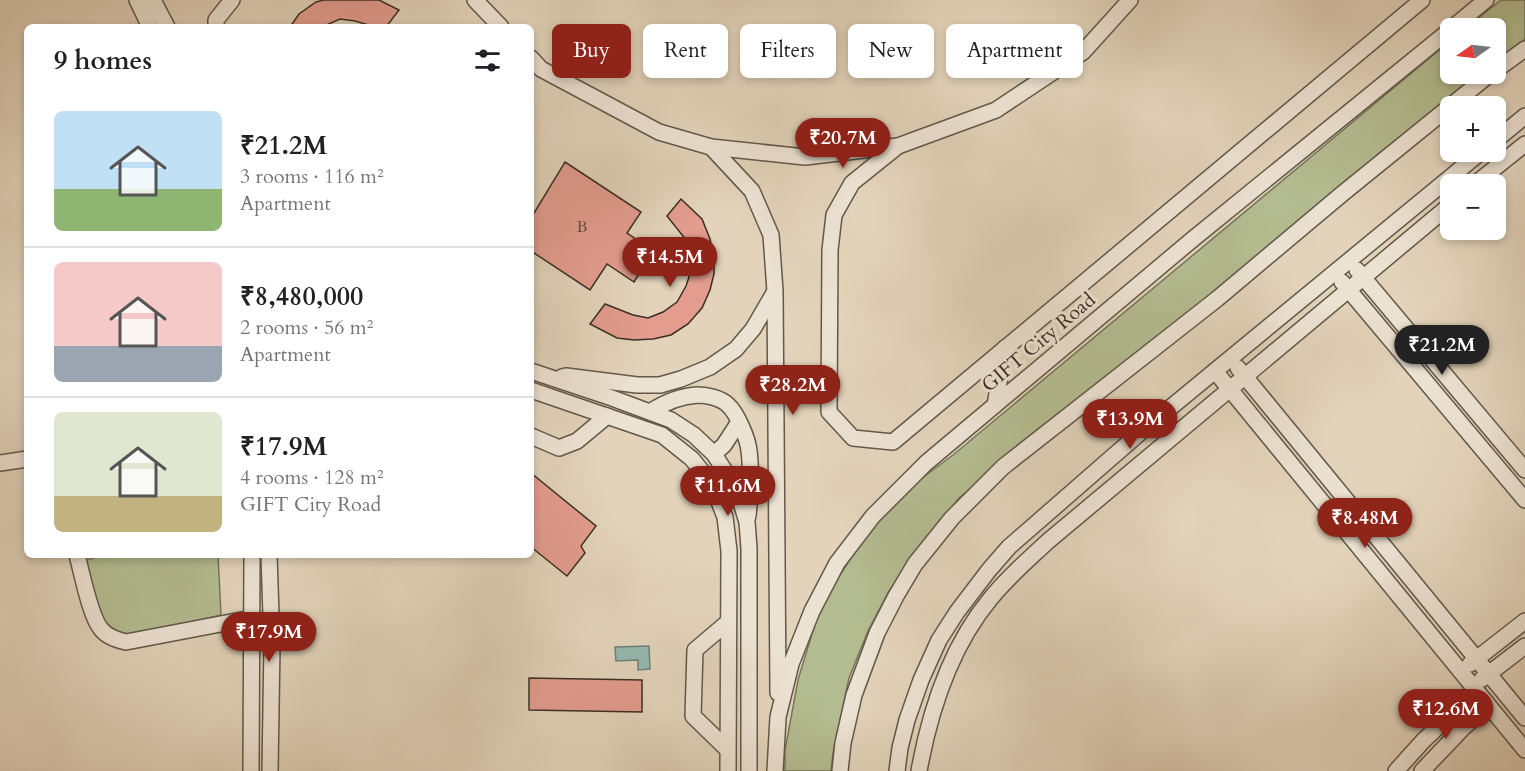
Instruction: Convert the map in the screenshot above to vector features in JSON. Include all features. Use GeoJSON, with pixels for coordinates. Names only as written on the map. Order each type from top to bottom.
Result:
{"type":"FeatureCollection","features":[{"type":"Feature","properties":{"kind":"street"},"geometry":{"type":"LineString","coordinates":[[137,0],[149,24]]}},
{"type":"Feature","properties":{"kind":"street"},"geometry":{"type":"LineString","coordinates":[[153,0],[165,24]]}},
{"type":"Feature","properties":{"kind":"street"},"geometry":{"type":"LineString","coordinates":[[216,24],[216,20],[232,0]]}},
{"type":"Feature","properties":{"kind":"street"},"geometry":{"type":"LineString","coordinates":[[475,0],[498,24]]}},
{"type":"Feature","properties":{"kind":"street"},"geometry":{"type":"LineString","coordinates":[[534,61],[541,69],[659,132],[711,147],[805,156],[898,146],[996,110],[1083,52],[1130,0]]}},
{"type":"Feature","properties":{"kind":"street"},"geometry":{"type":"LineString","coordinates":[[898,146],[852,183],[834,215],[830,250],[829,412],[853,438],[893,442],[1422,0]]}},
{"type":"Feature","properties":{"kind":"street","name":"GIFT City Road"},"geometry":{"type":"LineString","coordinates":[[1464,18],[1486,0]]}},
{"type":"Feature","properties":{"kind":"street","name":"GIFT City Road"},"geometry":{"type":"LineString","coordinates":[[775,771],[778,717],[795,654],[812,611],[837,563],[873,516],[926,463],[1193,239],[1440,38]]}},
{"type":"Feature","properties":{"kind":"street"},"geometry":{"type":"LineString","coordinates":[[1506,63],[1525,49]]}},
{"type":"Feature","properties":{"kind":"street"},"geometry":{"type":"LineString","coordinates":[[840,771],[843,743],[854,695],[877,633],[915,564],[952,519],[1003,467],[1216,299],[1478,84]]}},
{"type":"Feature","properties":{"kind":"street"},"geometry":{"type":"LineString","coordinates":[[1506,132],[1525,116]]}},
{"type":"Feature","properties":{"kind":"street"},"geometry":{"type":"LineString","coordinates":[[1488,174],[1525,144]]}},
{"type":"Feature","properties":{"kind":"street"},"geometry":{"type":"LineString","coordinates":[[711,147],[752,191],[771,235],[776,291],[778,717]]}},
{"type":"Feature","properties":{"kind":"street"},"geometry":{"type":"LineString","coordinates":[[897,771],[907,720],[921,680],[939,640],[989,570],[1009,547],[1142,431],[1469,162]]}},
{"type":"Feature","properties":{"kind":"street"},"geometry":{"type":"LineString","coordinates":[[919,771],[940,689],[968,631],[990,599],[1008,579],[1047,542],[1440,213]]}},
{"type":"Feature","properties":{"kind":"street"},"geometry":{"type":"LineString","coordinates":[[1349,261],[1525,470]]}},
{"type":"Feature","properties":{"kind":"street"},"geometry":{"type":"LineString","coordinates":[[1334,273],[1525,500]]}},
{"type":"Feature","properties":{"kind":"street"},"geometry":{"type":"LineString","coordinates":[[553,380],[566,376],[637,385],[660,385],[681,380],[710,367],[736,349],[753,328],[776,291]]}},
{"type":"Feature","properties":{"kind":"street"},"geometry":{"type":"LineString","coordinates":[[1294,307],[1309,323]]}},
{"type":"Feature","properties":{"kind":"street"},"geometry":{"type":"LineString","coordinates":[[995,405],[1005,348]]}},
{"type":"Feature","properties":{"kind":"street"},"geometry":{"type":"LineString","coordinates":[[1231,358],[1525,718]]}},
{"type":"Feature","properties":{"kind":"street"},"geometry":{"type":"LineString","coordinates":[[1215,371],[1525,750]]}},
{"type":"Feature","properties":{"kind":"street"},"geometry":{"type":"LineString","coordinates":[[534,372],[671,420],[694,435],[714,454],[728,476],[739,496],[747,522]]}},
{"type":"Feature","properties":{"kind":"street"},"geometry":{"type":"LineString","coordinates":[[534,391],[662,435],[692,459],[712,484],[725,517],[729,551],[728,771]]}},
{"type":"Feature","properties":{"kind":"street"},"geometry":{"type":"LineString","coordinates":[[650,412],[662,403],[688,396],[707,395],[728,404],[739,422],[749,449],[750,495],[747,522],[749,771]]}},
{"type":"Feature","properties":{"kind":"street"},"geometry":{"type":"LineString","coordinates":[[534,437],[559,448],[577,441],[607,416]]}},
{"type":"Feature","properties":{"kind":"street"},"geometry":{"type":"LineString","coordinates":[[714,454],[724,445],[739,422]]}},
{"type":"Feature","properties":{"kind":"street"},"geometry":{"type":"LineString","coordinates":[[0,463],[24,459]]}},
{"type":"Feature","properties":{"kind":"street"},"geometry":{"type":"LineString","coordinates":[[78,558],[94,618],[109,637],[117,640],[126,642],[252,618]]}},
{"type":"Feature","properties":{"kind":"street"},"geometry":{"type":"LineString","coordinates":[[251,771],[252,558]]}},
{"type":"Feature","properties":{"kind":"street"},"geometry":{"type":"LineString","coordinates":[[269,558],[272,645],[270,771]]}},
{"type":"Feature","properties":{"kind":"street"},"geometry":{"type":"LineString","coordinates":[[1461,671],[1525,621]]}},
{"type":"Feature","properties":{"kind":"street"},"geometry":{"type":"LineString","coordinates":[[727,748],[693,716],[695,650],[728,622]]}},
{"type":"Feature","properties":{"kind":"street"},"geometry":{"type":"LineString","coordinates":[[1396,771],[1474,688],[1525,646]]}},
{"type":"Feature","properties":{"kind":"street"},"geometry":{"type":"LineString","coordinates":[[1422,771],[1488,705]]}},
{"type":"Feature","properties":{"kind":"green space"},"geometry":{"type":"Polygon","coordinates":[[[1501,0],[1525,0],[1525,39],[1506,53],[1506,18],[1478,18],[1501,0]]]}},
{"type":"Feature","properties":{"kind":"green space"},"geometry":{"type":"Polygon","coordinates":[[[1440,49],[1440,84],[1467,84],[1452,96],[1440,96],[1440,106],[959,498],[889,591],[868,631],[849,678],[831,771],[785,771],[785,750],[798,680],[818,614],[862,541],[901,494],[953,455],[1440,49]]]}},
{"type":"Feature","properties":{"kind":"green space"},"geometry":{"type":"Polygon","coordinates":[[[94,558],[218,558],[221,615],[131,636],[114,632],[101,615],[86,560],[94,558]]]}},
{"type":"Feature","properties":{"kind":"water"},"geometry":{"type":"Polygon","coordinates":[[[649,646],[650,669],[638,670],[638,660],[616,661],[615,647],[649,646]]]}},
{"type":"Feature","properties":{"kind":"building"},"geometry":{"type":"Polygon","coordinates":[[[379,0],[399,10],[388,24],[365,24],[340,19],[329,24],[292,24],[299,14],[316,2],[379,0]]]}},
{"type":"Feature","properties":{"kind":"building"},"geometry":{"type":"Polygon","coordinates":[[[565,162],[641,212],[627,233],[654,251],[634,282],[607,264],[590,290],[534,253],[534,213],[565,162]]]}},
{"type":"Feature","properties":{"kind":"building"},"geometry":{"type":"Polygon","coordinates":[[[681,199],[702,219],[714,257],[714,274],[702,308],[688,324],[671,335],[653,339],[617,338],[590,324],[605,304],[648,318],[663,312],[677,302],[691,271],[692,257],[687,241],[667,216],[681,199]]]}},
{"type":"Feature","properties":{"kind":"building"},"geometry":{"type":"Polygon","coordinates":[[[534,475],[596,526],[581,546],[585,553],[567,576],[534,549],[534,475]]]}},
{"type":"Feature","properties":{"kind":"building"},"geometry":{"type":"Polygon","coordinates":[[[529,678],[642,680],[642,712],[529,710],[529,678]]]}}]}
